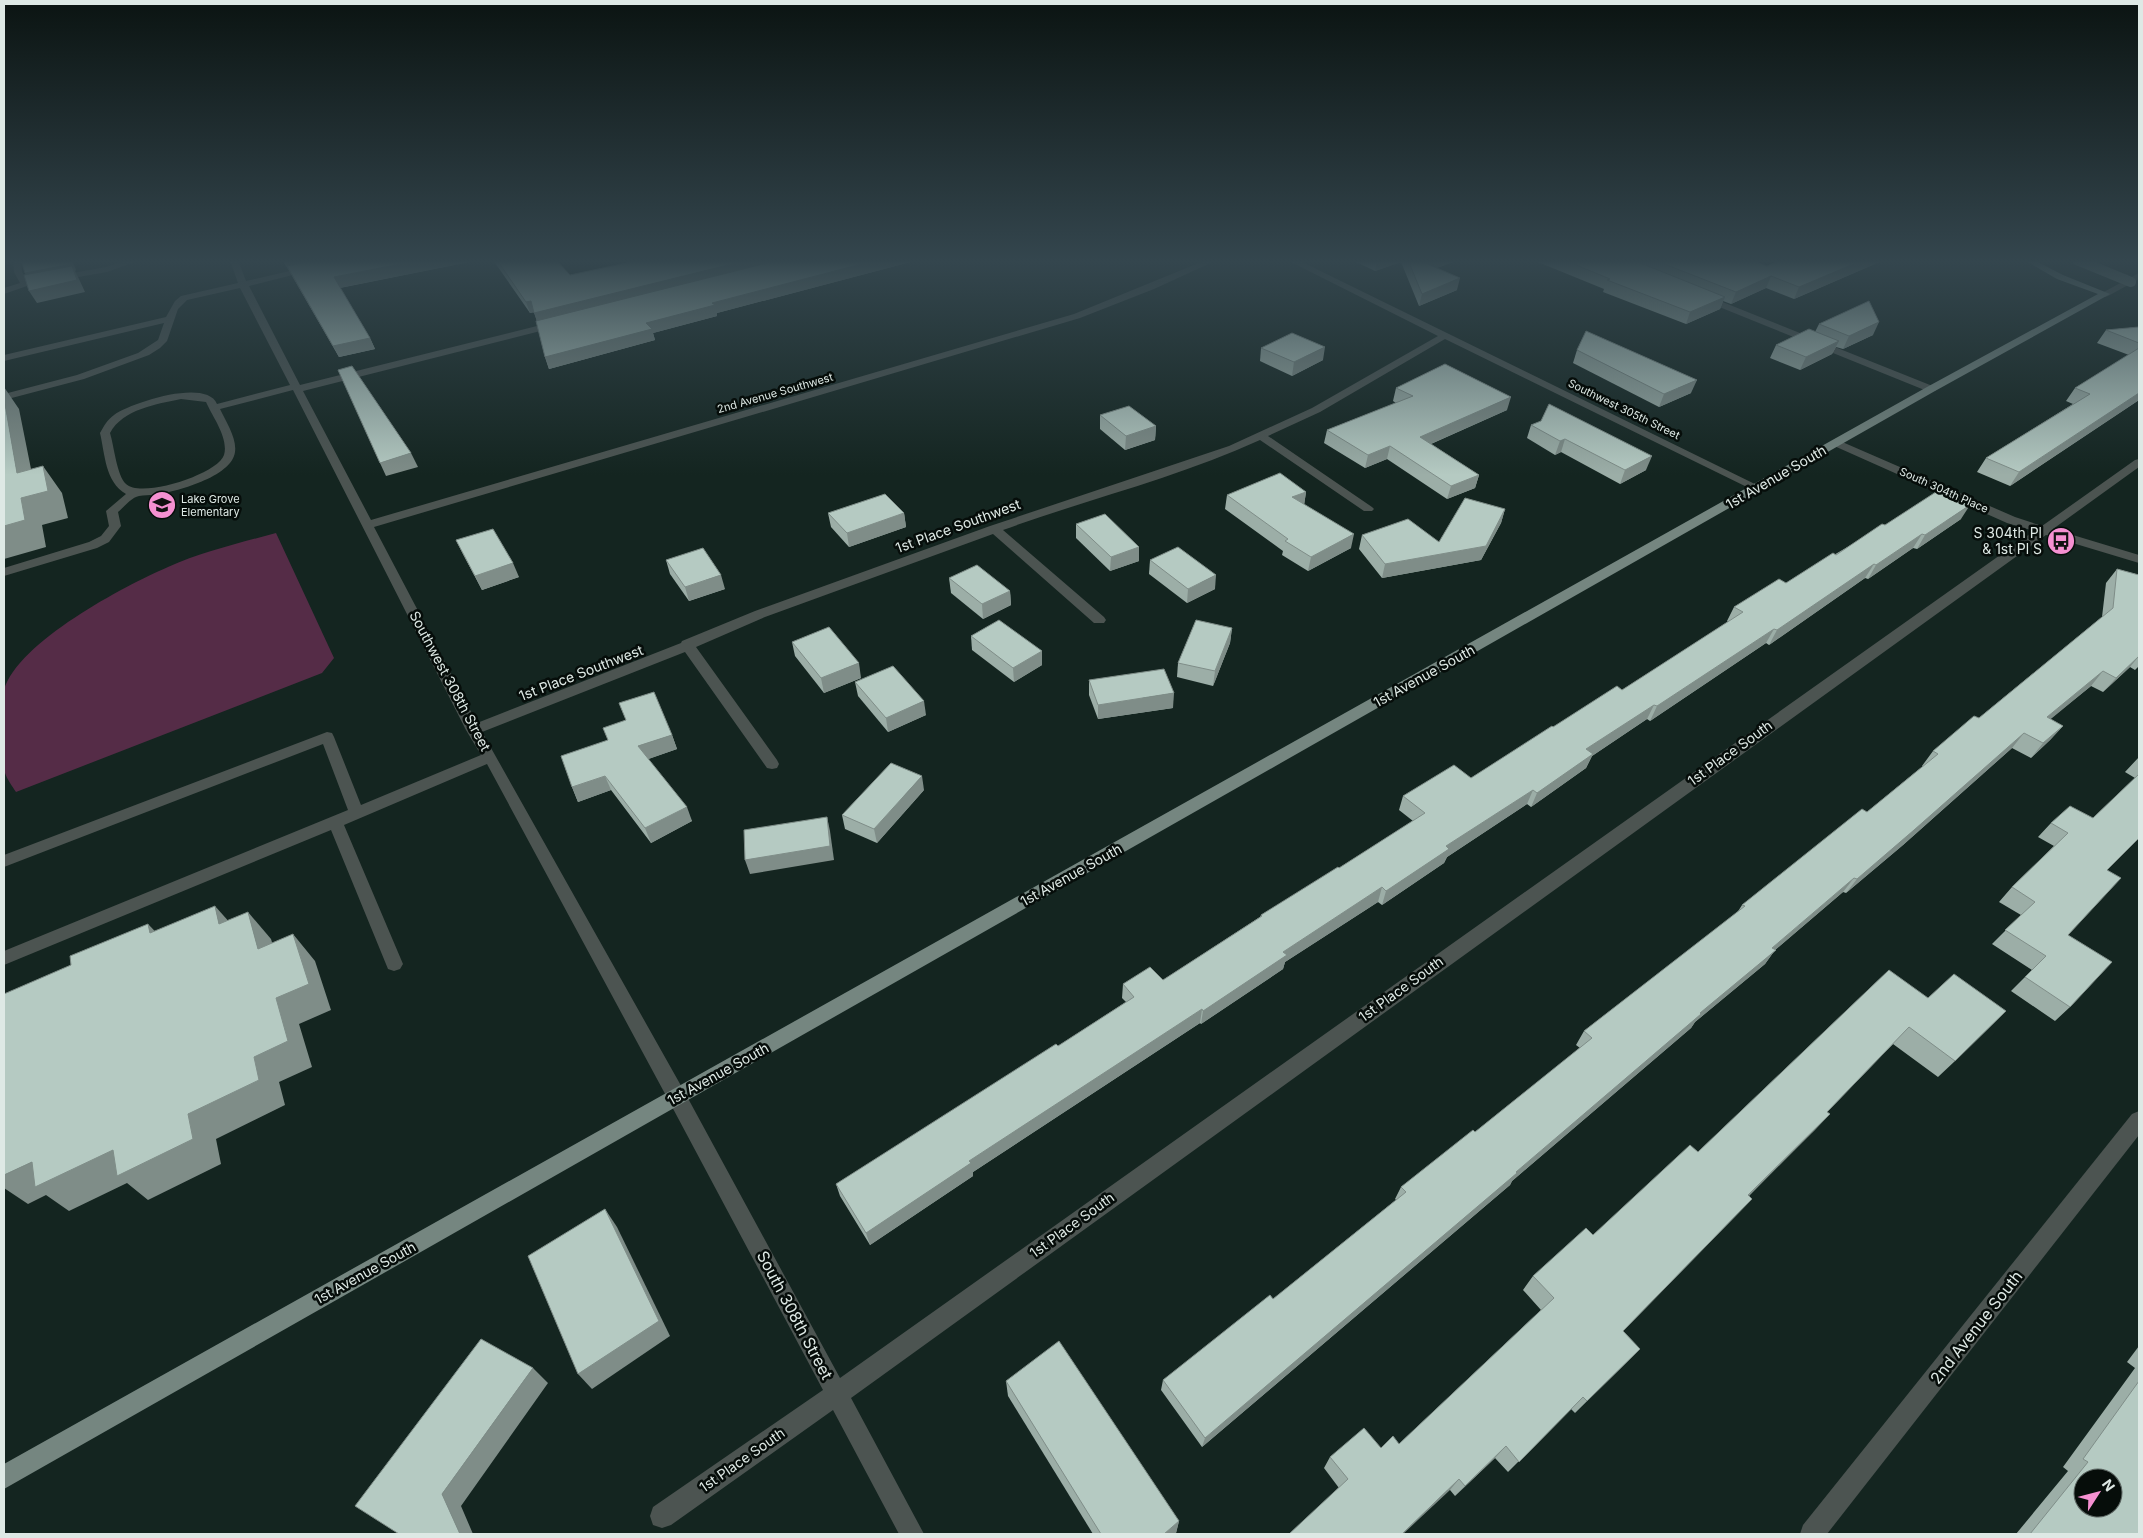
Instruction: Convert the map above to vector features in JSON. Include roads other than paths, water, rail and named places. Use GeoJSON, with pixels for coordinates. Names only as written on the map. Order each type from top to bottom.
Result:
{"type":"FeatureCollection","features":[{"type":"Feature","properties":{"kind":"main road","name":"1st Avenue South"},"geometry":{"type":"LineString","coordinates":[[4,1477],[1931,388],[2035,332]]}},
{"type":"Feature","properties":{"kind":"street"},"geometry":{"type":"LineString","coordinates":[[4,358],[114,332]]}},
{"type":"Feature","properties":{"kind":"street"},"geometry":{"type":"LineString","coordinates":[[4,398],[91,375],[149,351],[162,342],[165,332]]}},
{"type":"Feature","properties":{"kind":"street","name":"Southwest 308th Street"},"geometry":{"type":"LineString","coordinates":[[267,332],[473,730],[490,757],[677,1097]]}},
{"type":"Feature","properties":{"kind":"street"},"geometry":{"type":"LineString","coordinates":[[213,408],[524,332]]}},
{"type":"Feature","properties":{"kind":"street","name":"2nd Avenue Southwest"},"geometry":{"type":"LineString","coordinates":[[368,525],[1023,332]]}},
{"type":"Feature","properties":{"kind":"street","name":"Southwest 305th Street"},"geometry":{"type":"LineString","coordinates":[[1437,332],[1757,488]]}},
{"type":"Feature","properties":{"kind":"street"},"geometry":{"type":"LineString","coordinates":[[1790,332],[1931,388]]}},
{"type":"Feature","properties":{"kind":"street","name":"1st Place Southwest"},"geometry":{"type":"LineString","coordinates":[[473,730],[652,661],[687,644],[760,614],[994,529],[1205,459],[1261,436],[1346,394],[1446,336]]}},
{"type":"Feature","properties":{"kind":"street"},"geometry":{"type":"LineString","coordinates":[[181,396],[204,397],[210,400],[213,408],[228,440],[230,449],[224,465],[205,476],[151,492],[134,493],[122,488],[118,482],[105,433],[111,422],[138,407],[181,396]]}},
{"type":"Feature","properties":{"kind":"street"},"geometry":{"type":"LineString","coordinates":[[1261,436],[1368,510]]}},
{"type":"Feature","properties":{"kind":"street","name":"South 304th Place"},"geometry":{"type":"LineString","coordinates":[[1836,442],[2011,520],[2041,531],[2080,539],[2139,559]]}},
{"type":"Feature","properties":{"kind":"street","name":"1st Place South"},"geometry":{"type":"LineString","coordinates":[[662,1516],[837,1394],[2139,462]]}},
{"type":"Feature","properties":{"kind":"street"},"geometry":{"type":"LineString","coordinates":[[4,572],[81,549],[105,539],[115,526],[112,511],[134,493]]}},
{"type":"Feature","properties":{"kind":"street"},"geometry":{"type":"LineString","coordinates":[[994,529],[1100,620]]}},
{"type":"Feature","properties":{"kind":"street"},"geometry":{"type":"LineString","coordinates":[[687,644],[772,764]]}},
{"type":"Feature","properties":{"kind":"street"},"geometry":{"type":"LineString","coordinates":[[4,861],[327,738],[357,813]]}},
{"type":"Feature","properties":{"kind":"street"},"geometry":{"type":"LineString","coordinates":[[4,958],[490,757]]}},
{"type":"Feature","properties":{"kind":"street"},"geometry":{"type":"LineString","coordinates":[[335,822],[394,964]]}},
{"type":"Feature","properties":{"kind":"street","name":"South 308th Street"},"geometry":{"type":"LineString","coordinates":[[677,1097],[912,1534]]}},
{"type":"Feature","properties":{"kind":"street","name":"2nd Avenue South"},"geometry":{"type":"LineString","coordinates":[[1812,1534],[2139,1120]]}},
{"type":"Feature","properties":{"kind":"place","name":"Lake Grove Elementary"},"geometry":{"type":"Point","coordinates":[162,505]}},
{"type":"Feature","properties":{"kind":"place","name":"S 304th Pl & 1st Pl S"},"geometry":{"type":"Point","coordinates":[2061,541]}}]}
